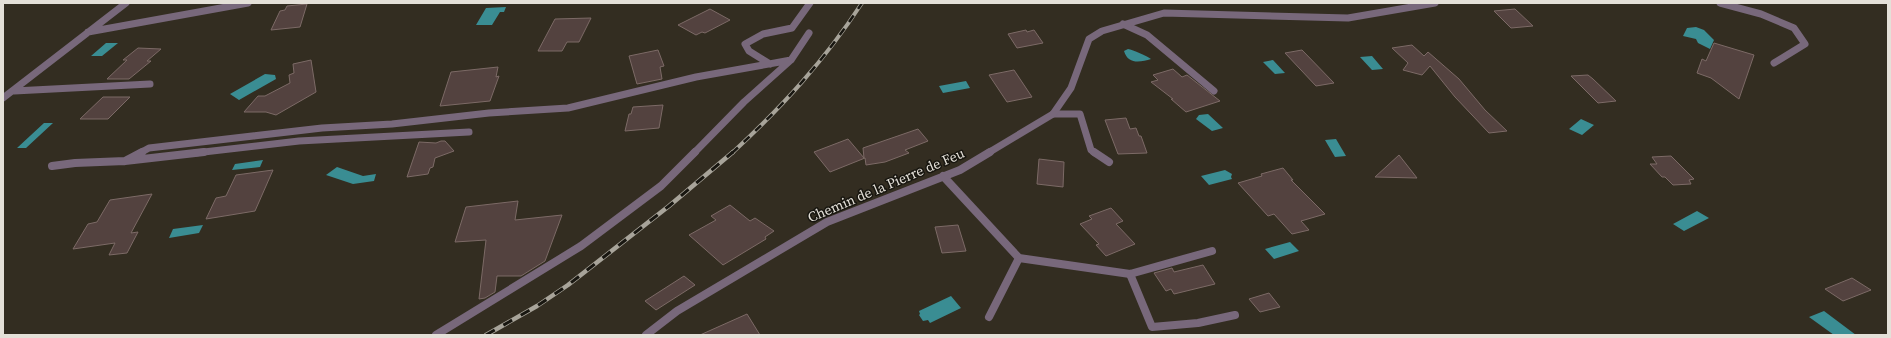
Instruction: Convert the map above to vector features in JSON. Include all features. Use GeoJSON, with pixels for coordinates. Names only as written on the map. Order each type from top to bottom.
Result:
{"type":"FeatureCollection","features":[{"type":"Feature","properties":{"kind":"street"},"geometry":{"type":"LineString","coordinates":[[3,98],[126,3]]}},
{"type":"Feature","properties":{"kind":"street"},"geometry":{"type":"LineString","coordinates":[[88,32],[248,3]]}},
{"type":"Feature","properties":{"kind":"street"},"geometry":{"type":"LineString","coordinates":[[770,64],[749,51],[745,44],[763,34],[792,28],[810,3]]}},
{"type":"Feature","properties":{"kind":"street","name":"Chemin de la Pierre de Feu"},"geometry":{"type":"LineString","coordinates":[[646,335],[677,311],[827,222],[960,170],[1053,114],[1071,88],[1089,39],[1102,31],[1164,13],[1348,18],[1435,3]]}},
{"type":"Feature","properties":{"kind":"street"},"geometry":{"type":"LineString","coordinates":[[1720,3],[1761,14],[1794,28],[1805,44],[1774,63]]}},
{"type":"Feature","properties":{"kind":"street"},"geometry":{"type":"LineString","coordinates":[[1123,24],[1139,30],[1147,35],[1214,91]]}},
{"type":"Feature","properties":{"kind":"street"},"geometry":{"type":"LineString","coordinates":[[436,335],[581,246],[661,186],[744,102],[790,60],[809,33]]}},
{"type":"Feature","properties":{"kind":"street"},"geometry":{"type":"LineString","coordinates":[[125,160],[149,148],[322,128],[392,124],[489,113],[568,108],[696,77],[790,60]]}},
{"type":"Feature","properties":{"kind":"street"},"geometry":{"type":"LineString","coordinates":[[14,91],[150,84]]}},
{"type":"Feature","properties":{"kind":"street"},"geometry":{"type":"LineString","coordinates":[[1053,114],[1080,114],[1091,150],[1108,162]]}},
{"type":"Feature","properties":{"kind":"street"},"geometry":{"type":"LineString","coordinates":[[52,166],[125,160],[299,141],[469,132]]}},
{"type":"Feature","properties":{"kind":"street"},"geometry":{"type":"LineString","coordinates":[[943,176],[1019,258],[1130,274],[1212,251]]}},
{"type":"Feature","properties":{"kind":"street"},"geometry":{"type":"LineString","coordinates":[[989,317],[1019,258]]}},
{"type":"Feature","properties":{"kind":"street"},"geometry":{"type":"LineString","coordinates":[[1130,274],[1152,327],[1198,323],[1234,315]]}},
{"type":"Feature","properties":{"kind":"water"},"geometry":{"type":"Polygon","coordinates":[[[506,7],[504,12],[500,12],[492,25],[476,25],[486,8],[506,7]]]}},
{"type":"Feature","properties":{"kind":"water"},"geometry":{"type":"Polygon","coordinates":[[[1696,27],[1704,30],[1714,40],[1710,49],[1698,43],[1696,39],[1683,36],[1687,28],[1696,27]]]}},
{"type":"Feature","properties":{"kind":"water"},"geometry":{"type":"Polygon","coordinates":[[[106,43],[118,43],[102,56],[91,56],[106,43]]]}},
{"type":"Feature","properties":{"kind":"water"},"geometry":{"type":"Polygon","coordinates":[[[1128,49],[1151,59],[1135,61],[1128,59],[1124,51],[1128,49]]]}},
{"type":"Feature","properties":{"kind":"water"},"geometry":{"type":"Polygon","coordinates":[[[1372,56],[1383,69],[1372,70],[1360,57],[1372,56]]]}},
{"type":"Feature","properties":{"kind":"water"},"geometry":{"type":"Polygon","coordinates":[[[1273,60],[1285,73],[1275,74],[1263,62],[1273,60]]]}},
{"type":"Feature","properties":{"kind":"water"},"geometry":{"type":"Polygon","coordinates":[[[265,74],[275,75],[276,79],[239,100],[230,94],[265,74]]]}},
{"type":"Feature","properties":{"kind":"water"},"geometry":{"type":"Polygon","coordinates":[[[966,81],[970,88],[943,93],[939,86],[966,81]]]}},
{"type":"Feature","properties":{"kind":"water"},"geometry":{"type":"Polygon","coordinates":[[[1208,114],[1223,128],[1212,131],[1196,119],[1199,115],[1208,114]]]}},
{"type":"Feature","properties":{"kind":"water"},"geometry":{"type":"Polygon","coordinates":[[[1581,119],[1594,125],[1582,135],[1569,129],[1581,119]]]}},
{"type":"Feature","properties":{"kind":"water"},"geometry":{"type":"Polygon","coordinates":[[[44,123],[53,123],[26,148],[17,148],[44,123]]]}},
{"type":"Feature","properties":{"kind":"water"},"geometry":{"type":"Polygon","coordinates":[[[1336,139],[1346,156],[1335,157],[1325,140],[1336,139]]]}},
{"type":"Feature","properties":{"kind":"water"},"geometry":{"type":"Polygon","coordinates":[[[263,160],[260,167],[232,170],[235,164],[263,160]]]}},
{"type":"Feature","properties":{"kind":"water"},"geometry":{"type":"Polygon","coordinates":[[[337,167],[363,176],[376,174],[374,181],[353,184],[326,175],[337,167]]]}},
{"type":"Feature","properties":{"kind":"water"},"geometry":{"type":"Polygon","coordinates":[[[1225,170],[1232,174],[1232,179],[1209,185],[1201,176],[1225,170]]]}},
{"type":"Feature","properties":{"kind":"water"},"geometry":{"type":"Polygon","coordinates":[[[1697,211],[1709,218],[1684,231],[1673,224],[1697,211]]]}},
{"type":"Feature","properties":{"kind":"water"},"geometry":{"type":"Polygon","coordinates":[[[203,225],[199,233],[169,238],[173,229],[203,225]]]}},
{"type":"Feature","properties":{"kind":"water"},"geometry":{"type":"Polygon","coordinates":[[[1290,242],[1299,251],[1274,259],[1265,249],[1290,242]]]}},
{"type":"Feature","properties":{"kind":"water"},"geometry":{"type":"Polygon","coordinates":[[[951,296],[961,308],[930,323],[928,320],[923,321],[919,315],[919,311],[951,296]]]}},
{"type":"Feature","properties":{"kind":"water"},"geometry":{"type":"Polygon","coordinates":[[[1824,311],[1856,335],[1834,335],[1809,317],[1824,311]]]}},
{"type":"Feature","properties":{"kind":"building"},"geometry":{"type":"Polygon","coordinates":[[[307,4],[300,27],[271,30],[280,11],[285,10],[287,6],[307,4]]]}},
{"type":"Feature","properties":{"kind":"building"},"geometry":{"type":"Polygon","coordinates":[[[710,9],[730,20],[705,33],[702,32],[696,35],[678,25],[710,9]]]}},
{"type":"Feature","properties":{"kind":"building"},"geometry":{"type":"Polygon","coordinates":[[[1515,9],[1533,26],[1511,28],[1494,11],[1515,9]]]}},
{"type":"Feature","properties":{"kind":"building"},"geometry":{"type":"Polygon","coordinates":[[[591,18],[579,42],[567,42],[562,51],[538,51],[555,19],[591,18]]]}},
{"type":"Feature","properties":{"kind":"building"},"geometry":{"type":"Polygon","coordinates":[[[1026,30],[1027,32],[1034,30],[1043,43],[1017,48],[1008,34],[1026,30]]]}},
{"type":"Feature","properties":{"kind":"building"},"geometry":{"type":"Polygon","coordinates":[[[1714,43],[1754,55],[1739,99],[1711,78],[1697,73],[1702,59],[1706,61],[1714,43]]]}},
{"type":"Feature","properties":{"kind":"building"},"geometry":{"type":"Polygon","coordinates":[[[1412,45],[1424,56],[1428,52],[1459,79],[1485,110],[1507,131],[1489,133],[1455,97],[1430,66],[1422,75],[1403,70],[1408,63],[1392,48],[1412,45]]]}},
{"type":"Feature","properties":{"kind":"building"},"geometry":{"type":"Polygon","coordinates":[[[138,48],[161,49],[147,61],[151,61],[129,79],[107,79],[127,60],[123,60],[138,48]]]}},
{"type":"Feature","properties":{"kind":"building"},"geometry":{"type":"Polygon","coordinates":[[[658,50],[664,66],[660,67],[662,79],[637,84],[629,56],[658,50]]]}},
{"type":"Feature","properties":{"kind":"building"},"geometry":{"type":"Polygon","coordinates":[[[1302,50],[1334,83],[1316,86],[1285,53],[1302,50]]]}},
{"type":"Feature","properties":{"kind":"building"},"geometry":{"type":"Polygon","coordinates":[[[311,60],[316,92],[276,115],[266,112],[244,112],[258,96],[265,96],[290,83],[289,75],[294,73],[293,64],[311,60]]]}},
{"type":"Feature","properties":{"kind":"building"},"geometry":{"type":"Polygon","coordinates":[[[498,67],[496,77],[499,76],[490,101],[440,106],[451,72],[498,67]]]}},
{"type":"Feature","properties":{"kind":"building"},"geometry":{"type":"Polygon","coordinates":[[[1173,69],[1182,77],[1187,75],[1220,101],[1186,112],[1171,99],[1173,99],[1151,82],[1158,80],[1153,75],[1173,69]]]}},
{"type":"Feature","properties":{"kind":"building"},"geometry":{"type":"Polygon","coordinates":[[[1014,70],[1032,97],[1007,102],[989,75],[1014,70]]]}},
{"type":"Feature","properties":{"kind":"building"},"geometry":{"type":"Polygon","coordinates":[[[1588,75],[1616,101],[1598,103],[1571,76],[1588,75]]]}},
{"type":"Feature","properties":{"kind":"building"},"geometry":{"type":"Polygon","coordinates":[[[103,97],[130,97],[108,119],[80,119],[103,97]]]}},
{"type":"Feature","properties":{"kind":"building"},"geometry":{"type":"Polygon","coordinates":[[[663,105],[659,128],[625,131],[629,114],[631,114],[633,107],[663,105]]]}},
{"type":"Feature","properties":{"kind":"building"},"geometry":{"type":"Polygon","coordinates":[[[1126,118],[1130,129],[1136,128],[1139,136],[1141,136],[1147,153],[1118,154],[1105,120],[1126,118]]]}},
{"type":"Feature","properties":{"kind":"building"},"geometry":{"type":"Polygon","coordinates":[[[918,129],[928,141],[905,150],[909,153],[885,162],[866,165],[865,158],[830,172],[814,152],[848,139],[864,158],[863,148],[918,129]]]}},
{"type":"Feature","properties":{"kind":"building"},"geometry":{"type":"Polygon","coordinates":[[[445,141],[454,151],[435,158],[433,167],[430,168],[428,174],[407,177],[419,142],[436,143],[445,141]]]}},
{"type":"Feature","properties":{"kind":"building"},"geometry":{"type":"Polygon","coordinates":[[[1399,155],[1417,178],[1375,177],[1399,155]]]}},
{"type":"Feature","properties":{"kind":"building"},"geometry":{"type":"Polygon","coordinates":[[[1671,156],[1694,179],[1689,180],[1691,184],[1673,185],[1665,177],[1662,177],[1650,164],[1657,164],[1652,157],[1671,156]]]}},
{"type":"Feature","properties":{"kind":"building"},"geometry":{"type":"Polygon","coordinates":[[[1039,159],[1064,162],[1063,187],[1037,184],[1039,159]]]}},
{"type":"Feature","properties":{"kind":"building"},"geometry":{"type":"Polygon","coordinates":[[[1283,168],[1293,180],[1291,180],[1325,214],[1301,221],[1309,230],[1292,234],[1274,214],[1268,216],[1238,183],[1262,176],[1261,174],[1283,168]]]}},
{"type":"Feature","properties":{"kind":"building"},"geometry":{"type":"Polygon","coordinates":[[[273,170],[255,211],[206,219],[216,198],[226,196],[236,175],[273,170]]]}},
{"type":"Feature","properties":{"kind":"building"},"geometry":{"type":"Polygon","coordinates":[[[152,194],[131,233],[138,232],[127,253],[109,255],[115,243],[73,249],[88,224],[97,222],[110,200],[152,194]]]}},
{"type":"Feature","properties":{"kind":"building"},"geometry":{"type":"Polygon","coordinates":[[[518,201],[515,220],[562,215],[545,261],[521,276],[497,276],[495,292],[485,298],[479,299],[486,240],[455,242],[466,207],[518,201]]]}},
{"type":"Feature","properties":{"kind":"building"},"geometry":{"type":"Polygon","coordinates":[[[730,205],[750,221],[755,218],[774,231],[765,237],[766,239],[723,265],[689,235],[716,220],[711,216],[730,205]]]}},
{"type":"Feature","properties":{"kind":"building"},"geometry":{"type":"Polygon","coordinates":[[[1111,208],[1123,221],[1116,224],[1135,244],[1106,256],[1096,245],[1099,244],[1080,224],[1092,219],[1089,216],[1111,208]]]}},
{"type":"Feature","properties":{"kind":"building"},"geometry":{"type":"Polygon","coordinates":[[[958,225],[966,251],[942,253],[935,227],[958,225]]]}},
{"type":"Feature","properties":{"kind":"building"},"geometry":{"type":"Polygon","coordinates":[[[1203,265],[1215,284],[1174,294],[1171,289],[1166,291],[1154,273],[1172,268],[1174,272],[1203,265]]]}},
{"type":"Feature","properties":{"kind":"building"},"geometry":{"type":"Polygon","coordinates":[[[684,276],[695,285],[656,310],[645,301],[684,276]]]}},
{"type":"Feature","properties":{"kind":"building"},"geometry":{"type":"Polygon","coordinates":[[[1852,278],[1871,290],[1843,301],[1825,289],[1852,278]]]}},
{"type":"Feature","properties":{"kind":"building"},"geometry":{"type":"Polygon","coordinates":[[[1269,293],[1280,307],[1260,312],[1249,299],[1269,293]]]}},
{"type":"Feature","properties":{"kind":"building"},"geometry":{"type":"Polygon","coordinates":[[[747,314],[760,335],[700,335],[747,314]]]}},
{"type":"Feature","properties":{"kind":"railway"},"geometry":{"type":"LineString","coordinates":[[732,153],[786,100],[818,64],[862,3]]}},
{"type":"Feature","properties":{"kind":"railway"},"geometry":{"type":"LineString","coordinates":[[486,335],[537,306],[568,285],[669,206],[733,152]]}}]}
